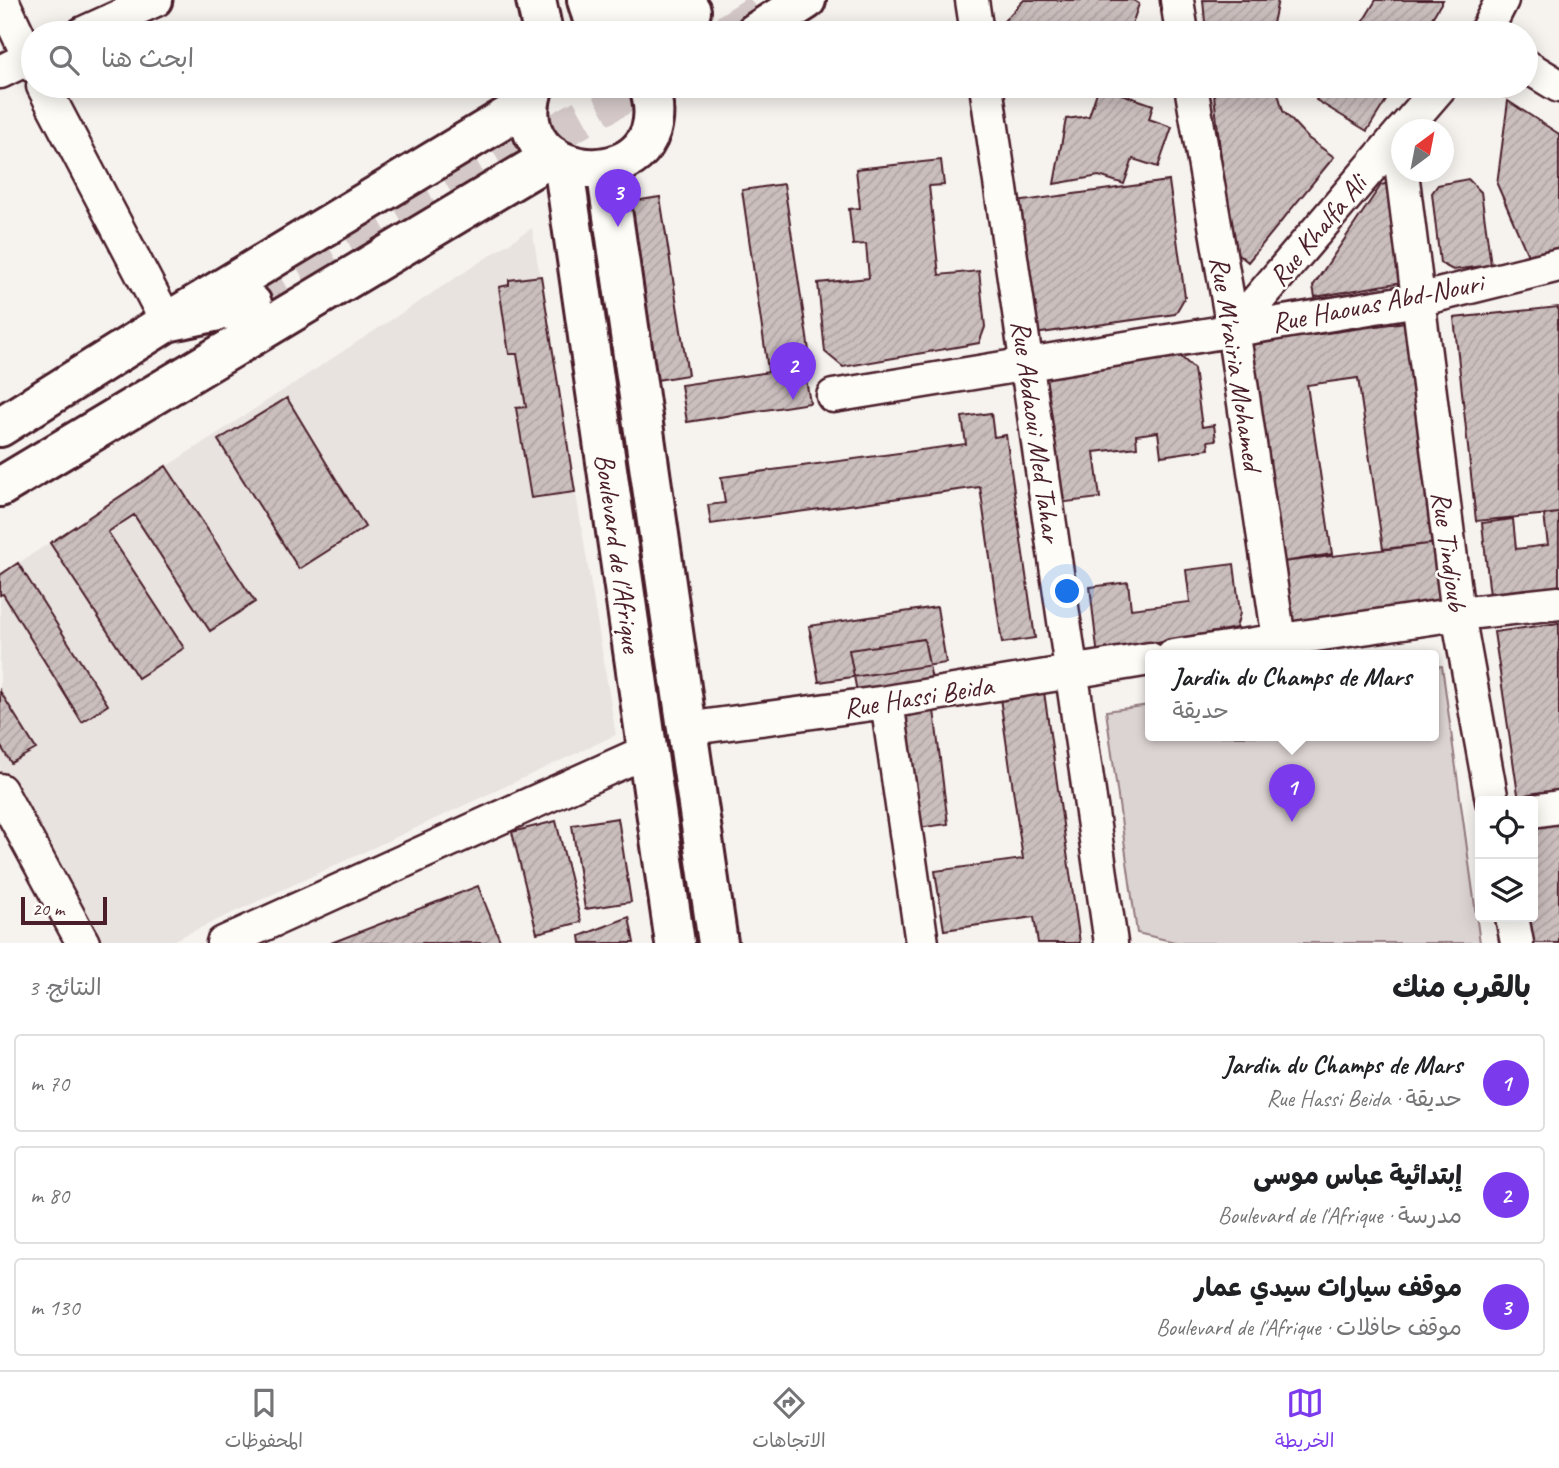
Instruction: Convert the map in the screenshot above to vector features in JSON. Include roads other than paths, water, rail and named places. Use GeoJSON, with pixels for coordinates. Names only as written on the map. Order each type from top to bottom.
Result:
{"type":"FeatureCollection","features":[{"type":"Feature","properties":{"kind":"main road"},"geometry":{"type":"LineString","coordinates":[[536,0],[540,21]]}},
{"type":"Feature","properties":{"kind":"main road"},"geometry":{"type":"LineString","coordinates":[[587,0],[593,21]]}},
{"type":"Feature","properties":{"kind":"main road"},"geometry":{"type":"LineString","coordinates":[[615,0],[627,10],[646,16],[699,5]]}},
{"type":"Feature","properties":{"kind":"main road"},"geometry":{"type":"LineString","coordinates":[[774,21],[806,0]]}},
{"type":"Feature","properties":{"kind":"main road"},"geometry":{"type":"LineString","coordinates":[[675,21],[699,5]]}},
{"type":"Feature","properties":{"kind":"main road"},"geometry":{"type":"LineString","coordinates":[[0,427],[526,98]]}},
{"type":"Feature","properties":{"kind":"main road"},"geometry":{"type":"LineString","coordinates":[[532,98],[535,132],[558,159],[584,169],[607,168],[621,163],[643,143],[657,98]]}},
{"type":"Feature","properties":{"kind":"main road"},"geometry":{"type":"LineString","coordinates":[[0,487],[201,366],[558,159]]}},
{"type":"Feature","properties":{"kind":"main road","name":"Boulevard de l'Afrique"},"geometry":{"type":"LineString","coordinates":[[558,159],[675,943]]}},
{"type":"Feature","properties":{"kind":"main road","name":"Boulevard de l'Afrique"},"geometry":{"type":"LineString","coordinates":[[607,168],[685,729],[718,943]]}},
{"type":"Feature","properties":{"kind":"main road"},"geometry":{"type":"LineString","coordinates":[[167,322],[252,304],[201,366]]}},
{"type":"Feature","properties":{"kind":"street"},"geometry":{"type":"LineString","coordinates":[[2,0],[21,38]]}},
{"type":"Feature","properties":{"kind":"street"},"geometry":{"type":"LineString","coordinates":[[110,21],[156,0]]}},
{"type":"Feature","properties":{"kind":"street"},"geometry":{"type":"LineString","coordinates":[[972,0],[975,21]]}},
{"type":"Feature","properties":{"kind":"street"},"geometry":{"type":"LineString","coordinates":[[1177,0],[1180,21]]}},
{"type":"Feature","properties":{"kind":"street"},"geometry":{"type":"LineString","coordinates":[[1491,21],[1502,0]]}},
{"type":"Feature","properties":{"kind":"street"},"geometry":{"type":"LineString","coordinates":[[0,72],[21,64]]}},
{"type":"Feature","properties":{"kind":"street"},"geometry":{"type":"LineString","coordinates":[[1538,73],[1559,86]]}},
{"type":"Feature","properties":{"kind":"street"},"geometry":{"type":"LineString","coordinates":[[49,98],[167,322]]}},
{"type":"Feature","properties":{"kind":"street","name":"Rue Abdaoui Med Tahar"},"geometry":{"type":"LineString","coordinates":[[988,98],[1029,364],[1070,671],[1111,943]]}},
{"type":"Feature","properties":{"kind":"street","name":"Rue M'rairia Mohamed"},"geometry":{"type":"LineString","coordinates":[[1193,98],[1233,328],[1279,640]]}},
{"type":"Feature","properties":{"kind":"street","name":"Rue Khalfa Ali"},"geometry":{"type":"LineString","coordinates":[[1412,119],[1431,98]]}},
{"type":"Feature","properties":{"kind":"street","name":"Rue Khalfa Ali"},"geometry":{"type":"LineString","coordinates":[[1233,328],[1391,144]]}},
{"type":"Feature","properties":{"kind":"street","name":"Rue Tindjoub"},"geometry":{"type":"LineString","coordinates":[[1403,182],[1458,614],[1491,796]]}},
{"type":"Feature","properties":{"kind":"street","name":"Rue Haouas Abd-Nouri"},"geometry":{"type":"LineString","coordinates":[[833,396],[1233,328],[1418,300],[1559,265]]}},
{"type":"Feature","properties":{"kind":"street"},"geometry":{"type":"LineString","coordinates":[[1213,650],[1458,614],[1559,603]]}},
{"type":"Feature","properties":{"kind":"street","name":"Rue Hassi Beida"},"geometry":{"type":"LineString","coordinates":[[685,729],[887,702],[1145,660]]}},
{"type":"Feature","properties":{"kind":"street"},"geometry":{"type":"LineString","coordinates":[[887,702],[922,943]]}},
{"type":"Feature","properties":{"kind":"street"},"geometry":{"type":"LineString","coordinates":[[223,943],[648,751]]}},
{"type":"Feature","properties":{"kind":"street"},"geometry":{"type":"LineString","coordinates":[[0,790],[83,943]]}},
{"type":"Feature","properties":{"kind":"street"},"geometry":{"type":"LineString","coordinates":[[1538,810],[1559,807]]}},
{"type":"Feature","properties":{"kind":"street"},"geometry":{"type":"LineString","coordinates":[[1513,922],[1517,943]]}},
{"type":"Feature","properties":{"kind":"tunnel"},"geometry":{"type":"LineString","coordinates":[[746,21],[778,0]]}},
{"type":"Feature","properties":{"kind":"tunnel"},"geometry":{"type":"LineString","coordinates":[[252,304],[618,98]]}},
{"type":"Feature","properties":{"kind":"place","name":"موقف سيارات سيدي عمار"},"geometry":{"type":"Point","coordinates":[618,227]}},
{"type":"Feature","properties":{"kind":"place","name":"إبتدائية عباس موسى"},"geometry":{"type":"Point","coordinates":[793,400]}},
{"type":"Feature","properties":{"kind":"place","name":"Jardin du Champs de Mars"},"geometry":{"type":"Point","coordinates":[1292,822]}}]}
